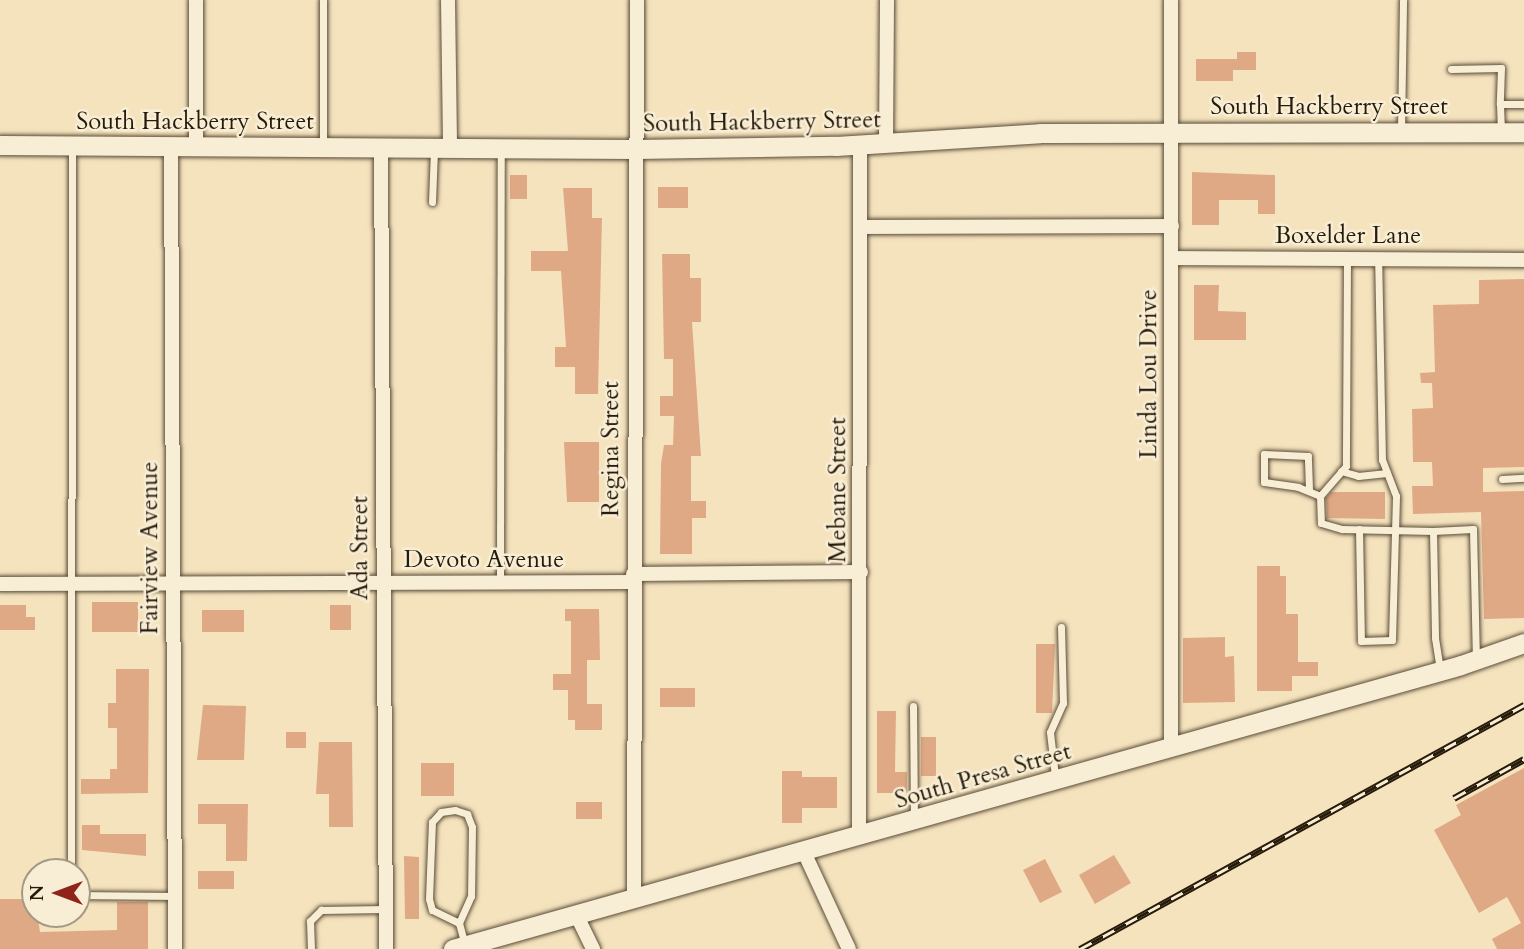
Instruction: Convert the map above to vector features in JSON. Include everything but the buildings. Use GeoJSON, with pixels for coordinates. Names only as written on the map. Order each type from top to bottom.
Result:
{"type":"FeatureCollection","features":[{"type":"Feature","properties":{"kind":"main road","name":"South Hackberry Street"},"geometry":{"type":"LineString","coordinates":[[0,145],[636,149],[886,144],[1040,133],[1524,132]]}},
{"type":"Feature","properties":{"kind":"main road","name":"South Presa Street"},"geometry":{"type":"LineString","coordinates":[[459,947],[1171,748],[1440,671],[1524,643]]}},
{"type":"Feature","properties":{"kind":"street"},"geometry":{"type":"LineString","coordinates":[[196,0],[196,146]]}},
{"type":"Feature","properties":{"kind":"street"},"geometry":{"type":"LineString","coordinates":[[442,148],[448,0]]}},
{"type":"Feature","properties":{"kind":"street","name":"Regina Street"},"geometry":{"type":"LineString","coordinates":[[634,898],[637,0]]}},
{"type":"Feature","properties":{"kind":"street"},"geometry":{"type":"LineString","coordinates":[[886,144],[887,0]]}},
{"type":"Feature","properties":{"kind":"street","name":"Linda Lou Drive"},"geometry":{"type":"LineString","coordinates":[[1171,0],[1171,748]]}},
{"type":"Feature","properties":{"kind":"street","name":"Mebane Street"},"geometry":{"type":"LineString","coordinates":[[859,836],[860,145]]}},
{"type":"Feature","properties":{"kind":"street","name":"Fairview Avenue"},"geometry":{"type":"LineString","coordinates":[[171,146],[176,949]]}},
{"type":"Feature","properties":{"kind":"street","name":"Ada Street"},"geometry":{"type":"LineString","coordinates":[[381,147],[386,949]]}},
{"type":"Feature","properties":{"kind":"street"},"geometry":{"type":"LineString","coordinates":[[860,227],[1172,226]]}},
{"type":"Feature","properties":{"kind":"street","name":"Boxelder Lane"},"geometry":{"type":"LineString","coordinates":[[1172,258],[1524,260]]}},
{"type":"Feature","properties":{"kind":"street","name":"Devoto Avenue"},"geometry":{"type":"LineString","coordinates":[[0,584],[500,583],[861,572]]}},
{"type":"Feature","properties":{"kind":"street"},"geometry":{"type":"LineString","coordinates":[[803,850],[849,949]]}},
{"type":"Feature","properties":{"kind":"street"},"geometry":{"type":"LineString","coordinates":[[576,914],[593,949]]}},
{"type":"Feature","properties":{"kind":"lane"},"geometry":{"type":"LineString","coordinates":[[323,0],[323,147]]}},
{"type":"Feature","properties":{"kind":"lane"},"geometry":{"type":"LineString","coordinates":[[1401,132],[1403,0]]}},
{"type":"Feature","properties":{"kind":"lane"},"geometry":{"type":"LineString","coordinates":[[1451,69],[1501,68],[1501,132]]}},
{"type":"Feature","properties":{"kind":"lane"},"geometry":{"type":"LineString","coordinates":[[1500,104],[1524,104]]}},
{"type":"Feature","properties":{"kind":"lane"},"geometry":{"type":"LineString","coordinates":[[71,858],[72,146]]}},
{"type":"Feature","properties":{"kind":"lane"},"geometry":{"type":"LineString","coordinates":[[432,202],[442,148]]}},
{"type":"Feature","properties":{"kind":"lane"},"geometry":{"type":"LineString","coordinates":[[500,583],[501,149]]}},
{"type":"Feature","properties":{"kind":"lane"},"geometry":{"type":"LineString","coordinates":[[1347,259],[1346,466],[1320,496],[1321,523],[1359,529],[1473,530],[1476,660]]}},
{"type":"Feature","properties":{"kind":"lane"},"geometry":{"type":"LineString","coordinates":[[1359,529],[1361,641],[1392,640],[1393,528],[1396,496],[1387,473],[1379,391],[1378,259]]}},
{"type":"Feature","properties":{"kind":"lane"},"geometry":{"type":"LineString","coordinates":[[1309,489],[1308,456],[1264,454],[1264,482],[1309,489],[1320,496]]}},
{"type":"Feature","properties":{"kind":"lane"},"geometry":{"type":"LineString","coordinates":[[1341,471],[1358,476],[1387,473]]}},
{"type":"Feature","properties":{"kind":"lane"},"geometry":{"type":"LineString","coordinates":[[1502,479],[1524,478]]}},
{"type":"Feature","properties":{"kind":"lane"},"geometry":{"type":"LineString","coordinates":[[1433,531],[1435,638],[1440,671]]}},
{"type":"Feature","properties":{"kind":"lane"},"geometry":{"type":"LineString","coordinates":[[1055,781],[1050,732],[1063,703],[1061,627]]}},
{"type":"Feature","properties":{"kind":"lane"},"geometry":{"type":"LineString","coordinates":[[914,706],[914,820]]}},
{"type":"Feature","properties":{"kind":"lane"},"geometry":{"type":"LineString","coordinates":[[459,923],[432,911],[429,900],[432,822],[441,813],[455,810],[467,814],[472,827],[471,896],[459,923],[459,947]]}},
{"type":"Feature","properties":{"kind":"lane"},"geometry":{"type":"LineString","coordinates":[[91,895],[175,896]]}},
{"type":"Feature","properties":{"kind":"lane"},"geometry":{"type":"LineString","coordinates":[[311,949],[310,920],[321,910],[386,909]]}},
{"type":"Feature","properties":{"kind":"railway"},"geometry":{"type":"LineString","coordinates":[[1080,949],[1524,705]]}},
{"type":"Feature","properties":{"kind":"railway"},"geometry":{"type":"LineString","coordinates":[[1454,798],[1524,759]]}}]}
